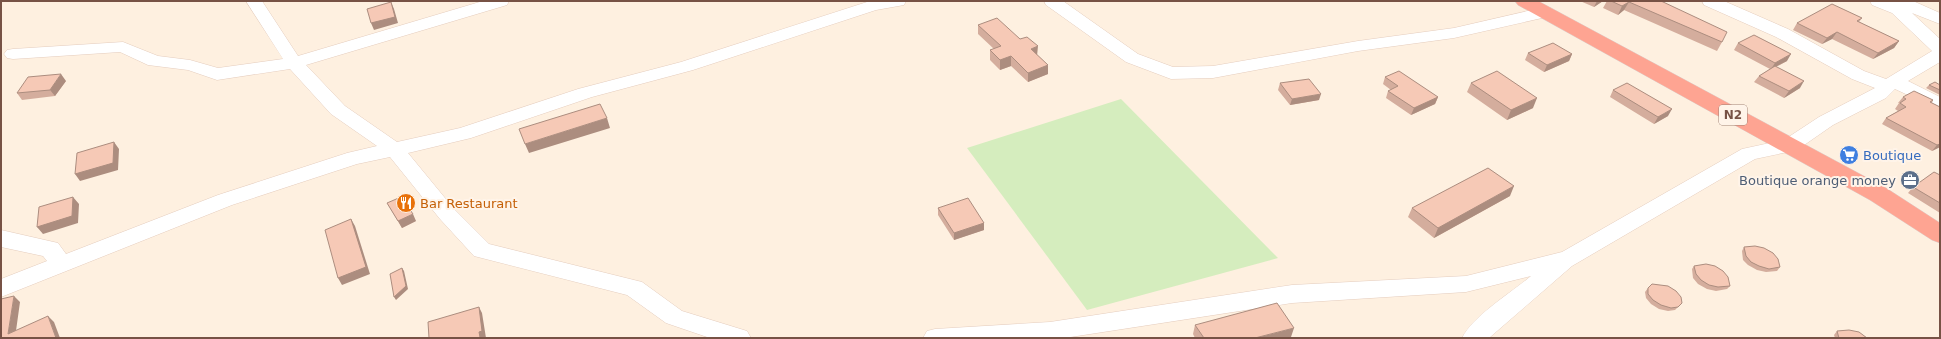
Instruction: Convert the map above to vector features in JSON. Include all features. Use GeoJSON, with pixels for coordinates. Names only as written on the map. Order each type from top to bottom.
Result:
{"type":"FeatureCollection","features":[{"type":"Feature","properties":{"kind":"highway","name":"N2"},"geometry":{"type":"LineString","coordinates":[[1524,1],[1878,194],[1940,234]]}},
{"type":"Feature","properties":{"kind":"street"},"geometry":{"type":"LineString","coordinates":[[254,1],[294,63],[338,110],[395,150],[447,214],[482,250],[634,288],[674,317],[739,338]]}},
{"type":"Feature","properties":{"kind":"street"},"geometry":{"type":"LineString","coordinates":[[13,54],[123,47],[154,61],[190,65],[217,74],[294,63],[501,1]]}},
{"type":"Feature","properties":{"kind":"street"},"geometry":{"type":"LineString","coordinates":[[1,288],[62,266],[225,200],[354,158],[464,134],[585,93],[687,66],[873,6],[898,1]]}},
{"type":"Feature","properties":{"kind":"street"},"geometry":{"type":"LineString","coordinates":[[1052,1],[1132,58],[1171,73],[1213,72],[1358,46],[1454,32],[1545,12]]}},
{"type":"Feature","properties":{"kind":"street"},"geometry":{"type":"LineString","coordinates":[[1710,1],[1782,33],[1858,75],[1891,84],[1940,104]]}},
{"type":"Feature","properties":{"kind":"street"},"geometry":{"type":"LineString","coordinates":[[1878,1],[1898,9],[1940,49]]}},
{"type":"Feature","properties":{"kind":"street"},"geometry":{"type":"LineString","coordinates":[[1899,1],[1940,18]]}},
{"type":"Feature","properties":{"kind":"street"},"geometry":{"type":"LineString","coordinates":[[1474,338],[1490,322],[1568,259],[1749,154],[1790,145],[1826,121],[1879,94],[1891,84],[1940,54]]}},
{"type":"Feature","properties":{"kind":"street"},"geometry":{"type":"LineString","coordinates":[[1,238],[7,241],[50,250],[62,266]]}},
{"type":"Feature","properties":{"kind":"street"},"geometry":{"type":"LineString","coordinates":[[935,338],[1050,331],[1292,294],[1466,284],[1568,259]]}},
{"type":"Feature","properties":{"kind":"green space"},"geometry":{"type":"Polygon","coordinates":[[[1121,99],[1278,258],[1087,310],[967,148],[1121,99]]]}},
{"type":"Feature","properties":{"kind":"building"},"geometry":{"type":"Polygon","coordinates":[[[1611,1],[1661,1],[1727,32],[1722,42],[1629,2],[1622,6],[1611,1]]]}},
{"type":"Feature","properties":{"kind":"building"},"geometry":{"type":"Polygon","coordinates":[[[391,2],[395,17],[371,23],[367,9],[391,2]]]}},
{"type":"Feature","properties":{"kind":"building"},"geometry":{"type":"Polygon","coordinates":[[[1832,4],[1862,18],[1857,21],[1899,41],[1878,53],[1837,32],[1827,38],[1797,23],[1832,4]]]}},
{"type":"Feature","properties":{"kind":"building"},"geometry":{"type":"Polygon","coordinates":[[[997,18],[1020,39],[1027,37],[1038,46],[1031,49],[1048,65],[1028,73],[1011,56],[1000,60],[990,50],[1001,46],[978,25],[997,18]]]}},
{"type":"Feature","properties":{"kind":"building"},"geometry":{"type":"Polygon","coordinates":[[[1754,35],[1791,54],[1775,63],[1738,43],[1754,35]]]}},
{"type":"Feature","properties":{"kind":"building"},"geometry":{"type":"Polygon","coordinates":[[[1553,43],[1572,54],[1547,65],[1528,53],[1553,43]]]}},
{"type":"Feature","properties":{"kind":"building"},"geometry":{"type":"Polygon","coordinates":[[[1775,66],[1804,81],[1789,91],[1759,76],[1775,66]]]}},
{"type":"Feature","properties":{"kind":"building"},"geometry":{"type":"Polygon","coordinates":[[[1399,71],[1438,97],[1414,108],[1388,91],[1398,86],[1385,77],[1399,71]]]}},
{"type":"Feature","properties":{"kind":"building"},"geometry":{"type":"Polygon","coordinates":[[[1497,71],[1537,98],[1511,110],[1471,83],[1497,71]]]}},
{"type":"Feature","properties":{"kind":"building"},"geometry":{"type":"Polygon","coordinates":[[[61,74],[50,90],[17,93],[28,77],[61,74]]]}},
{"type":"Feature","properties":{"kind":"building"},"geometry":{"type":"Polygon","coordinates":[[[1309,79],[1321,94],[1292,99],[1280,83],[1309,79]]]}},
{"type":"Feature","properties":{"kind":"building"},"geometry":{"type":"Polygon","coordinates":[[[1935,82],[1940,85],[1940,90],[1929,85],[1935,82]]]}},
{"type":"Feature","properties":{"kind":"building"},"geometry":{"type":"Polygon","coordinates":[[[1627,83],[1672,109],[1658,117],[1613,90],[1627,83]]]}},
{"type":"Feature","properties":{"kind":"building"},"geometry":{"type":"Polygon","coordinates":[[[1914,91],[1933,100],[1930,102],[1940,107],[1940,144],[1937,145],[1886,118],[1906,107],[1900,103],[1906,99],[1903,97],[1914,91]]]}},
{"type":"Feature","properties":{"kind":"building"},"geometry":{"type":"Polygon","coordinates":[[[600,104],[607,118],[525,144],[519,129],[600,104]]]}},
{"type":"Feature","properties":{"kind":"building"},"geometry":{"type":"Polygon","coordinates":[[[114,142],[113,163],[75,174],[77,153],[114,142]]]}},
{"type":"Feature","properties":{"kind":"building"},"geometry":{"type":"Polygon","coordinates":[[[1488,168],[1514,186],[1438,228],[1412,208],[1488,168]]]}},
{"type":"Feature","properties":{"kind":"building"},"geometry":{"type":"Polygon","coordinates":[[[1934,172],[1940,175],[1940,203],[1913,187],[1934,172]]]}},
{"type":"Feature","properties":{"kind":"building"},"geometry":{"type":"Polygon","coordinates":[[[73,197],[72,216],[37,227],[39,207],[73,197]]]}},
{"type":"Feature","properties":{"kind":"building"},"geometry":{"type":"Polygon","coordinates":[[[401,197],[413,214],[398,221],[387,203],[401,197]]]}},
{"type":"Feature","properties":{"kind":"building"},"geometry":{"type":"Polygon","coordinates":[[[968,198],[984,223],[954,233],[938,208],[968,198]]]}},
{"type":"Feature","properties":{"kind":"building"},"geometry":{"type":"Polygon","coordinates":[[[351,219],[366,267],[338,278],[325,230],[351,219]]]}},
{"type":"Feature","properties":{"kind":"building"},"geometry":{"type":"Polygon","coordinates":[[[1755,246],[1764,248],[1773,253],[1778,259],[1780,267],[1769,269],[1751,262],[1746,256],[1744,247],[1755,246]]]}},
{"type":"Feature","properties":{"kind":"building"},"geometry":{"type":"Polygon","coordinates":[[[1706,264],[1715,266],[1723,271],[1728,277],[1730,286],[1718,287],[1709,285],[1701,280],[1696,274],[1694,266],[1706,264]]]}},
{"type":"Feature","properties":{"kind":"building"},"geometry":{"type":"Polygon","coordinates":[[[402,268],[406,286],[394,297],[390,274],[402,268]]]}},
{"type":"Feature","properties":{"kind":"building"},"geometry":{"type":"Polygon","coordinates":[[[1652,284],[1668,286],[1676,291],[1681,297],[1682,303],[1678,307],[1671,308],[1661,305],[1653,300],[1648,294],[1648,288],[1652,284]]]}},
{"type":"Feature","properties":{"kind":"building"},"geometry":{"type":"Polygon","coordinates":[[[14,296],[8,334],[48,316],[56,338],[1,338],[1,299],[14,296]]]}},
{"type":"Feature","properties":{"kind":"building"},"geometry":{"type":"Polygon","coordinates":[[[1277,303],[1294,328],[1255,338],[1204,338],[1195,325],[1277,303]]]}},
{"type":"Feature","properties":{"kind":"building"},"geometry":{"type":"Polygon","coordinates":[[[479,307],[482,331],[479,332],[480,337],[429,338],[428,322],[479,307]]]}},
{"type":"Feature","properties":{"kind":"building"},"geometry":{"type":"Polygon","coordinates":[[[1849,330],[1859,332],[1867,338],[1839,338],[1837,331],[1849,330]]]}},
{"type":"Feature","properties":{"kind":"place","name":"Boutique"},"geometry":{"type":"Point","coordinates":[1849,155]}},
{"type":"Feature","properties":{"kind":"place","name":"Boutique orange money"},"geometry":{"type":"Point","coordinates":[1910,180]}},
{"type":"Feature","properties":{"kind":"place","name":"Bar Restaurant"},"geometry":{"type":"Point","coordinates":[406,203]}}]}
